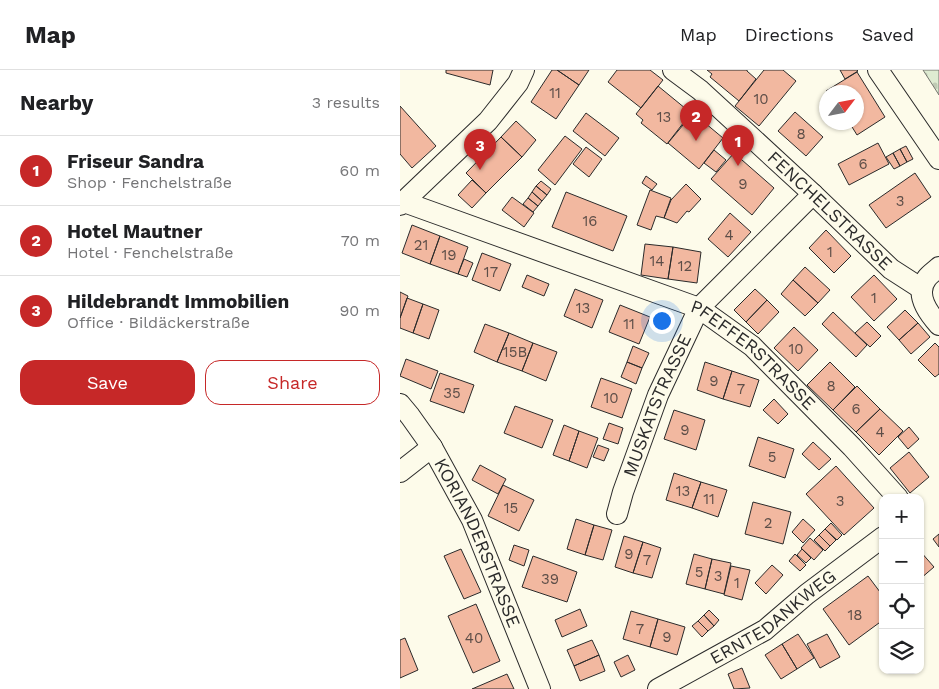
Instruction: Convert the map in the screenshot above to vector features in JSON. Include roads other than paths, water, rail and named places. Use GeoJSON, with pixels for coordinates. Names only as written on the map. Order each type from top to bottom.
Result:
{"type":"FeatureCollection","features":[{"type":"Feature","properties":{"kind":"street"},"geometry":{"type":"LineString","coordinates":[[402,204],[488,121],[518,83],[524,70]]}},
{"type":"Feature","properties":{"kind":"street","name":"FENCHELSTRASSE"},"geometry":{"type":"LineString","coordinates":[[673,70],[700,90],[892,269],[922,289]]}},
{"type":"Feature","properties":{"kind":"street"},"geometry":{"type":"LineString","coordinates":[[878,70],[939,159]]}},
{"type":"Feature","properties":{"kind":"street","name":"MUSKATSTRASSE"},"geometry":{"type":"LineString","coordinates":[[617,514],[658,395],[699,308],[813,194]]}},
{"type":"Feature","properties":{"kind":"street","name":"PFEFFERSTRASSE"},"geometry":{"type":"LineString","coordinates":[[402,204],[699,308],[752,346],[852,447],[894,494]]}},
{"type":"Feature","properties":{"kind":"street"},"geometry":{"type":"LineString","coordinates":[[939,267],[926,279],[922,289],[922,300],[939,325]]}},
{"type":"Feature","properties":{"kind":"street","name":"KORIANDERSTRASSE"},"geometry":{"type":"LineString","coordinates":[[400,404],[432,447],[472,520],[540,689]]}},
{"type":"Feature","properties":{"kind":"street"},"geometry":{"type":"LineString","coordinates":[[400,472],[432,447]]}},
{"type":"Feature","properties":{"kind":"street","name":"ERNTEDANKWEG"},"geometry":{"type":"LineString","coordinates":[[658,689],[764,630],[807,594],[882,539]]}},
{"type":"Feature","properties":{"kind":"place","name":"Hotel Mautner"},"geometry":{"type":"Point","coordinates":[696,141]}},
{"type":"Feature","properties":{"kind":"place","name":"Friseur Sandra"},"geometry":{"type":"Point","coordinates":[738,166]}},
{"type":"Feature","properties":{"kind":"place","name":"Hildebrandt Immobilien"},"geometry":{"type":"Point","coordinates":[480,170]}}]}
